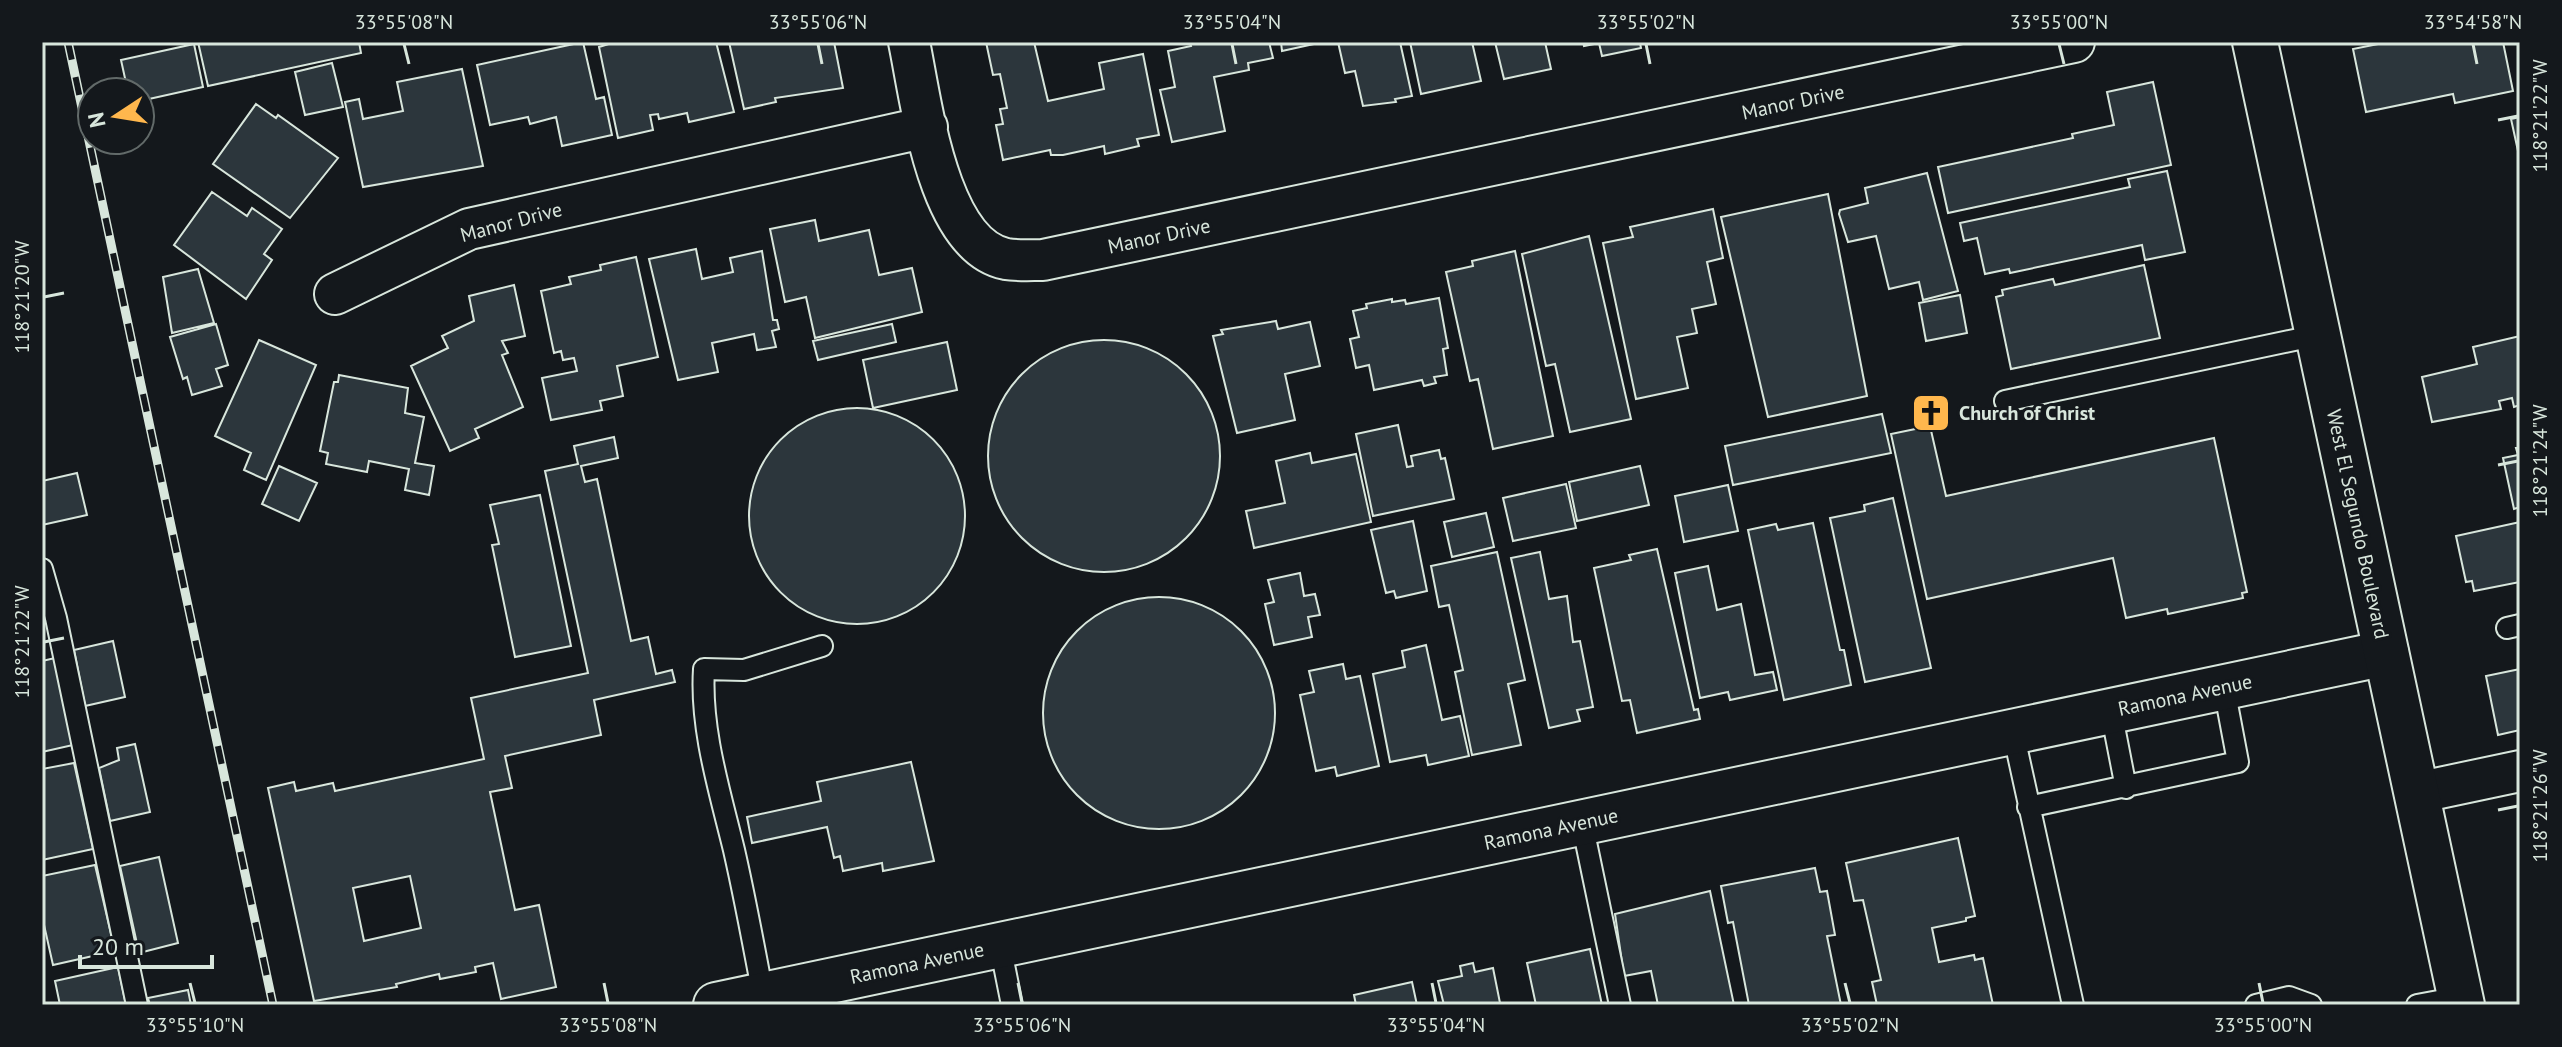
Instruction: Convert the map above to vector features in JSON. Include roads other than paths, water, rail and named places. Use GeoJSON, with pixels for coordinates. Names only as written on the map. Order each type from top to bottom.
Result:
{"type":"FeatureCollection","features":[{"type":"Feature","properties":{"kind":"street"},"geometry":{"type":"LineString","coordinates":[[909,42],[927,127]]}},
{"type":"Feature","properties":{"kind":"street","name":"Manor Drive"},"geometry":{"type":"LineString","coordinates":[[335,294],[469,229],[927,127],[944,196],[969,235],[1003,259],[1043,260],[2074,42]]}},
{"type":"Feature","properties":{"kind":"street","name":"West El Segundo Boulevard"},"geometry":{"type":"LineString","coordinates":[[2255,42],[2461,1001]]}},
{"type":"Feature","properties":{"kind":"street","name":"Ramona Avenue"},"geometry":{"type":"LineString","coordinates":[[716,1005],[2386,653]]}},
{"type":"Feature","properties":{"kind":"street"},"geometry":{"type":"LineString","coordinates":[[2416,793],[2520,771]]}},
{"type":"Feature","properties":{"kind":"lane"},"geometry":{"type":"LineString","coordinates":[[2005,401],[2318,335]]}},
{"type":"Feature","properties":{"kind":"lane"},"geometry":{"type":"LineString","coordinates":[[42,569],[56,618],[137,1005]]}},
{"type":"Feature","properties":{"kind":"lane"},"geometry":{"type":"LineString","coordinates":[[763,995],[702,696],[704,669],[744,670],[822,646]]}},
{"type":"Feature","properties":{"kind":"lane"},"geometry":{"type":"LineString","coordinates":[[2028,807],[2238,762],[2224,688]]}},
{"type":"Feature","properties":{"kind":"lane"},"geometry":{"type":"LineString","coordinates":[[2111,711],[2126,788]]}},
{"type":"Feature","properties":{"kind":"lane"},"geometry":{"type":"LineString","coordinates":[[2013,732],[2073,1005]]}},
{"type":"Feature","properties":{"kind":"lane"},"geometry":{"type":"LineString","coordinates":[[1582,823],[1620,1005]]}},
{"type":"Feature","properties":{"kind":"lane"},"geometry":{"type":"LineString","coordinates":[[1000,945],[1012,1005]]}},
{"type":"Feature","properties":{"kind":"lane"},"geometry":{"type":"LineString","coordinates":[[2256,1005],[2289,997],[2311,1005]]}},
{"type":"Feature","properties":{"kind":"lane"},"geometry":{"type":"LineString","coordinates":[[2417,1005],[2461,1001]]}},
{"type":"Feature","properties":{"kind":"railway"},"geometry":{"type":"LineString","coordinates":[[68,42],[273,1005]]}},
{"type":"Feature","properties":{"kind":"place","name":"Church of Christ"},"geometry":{"type":"Point","coordinates":[1931,413]}}]}
